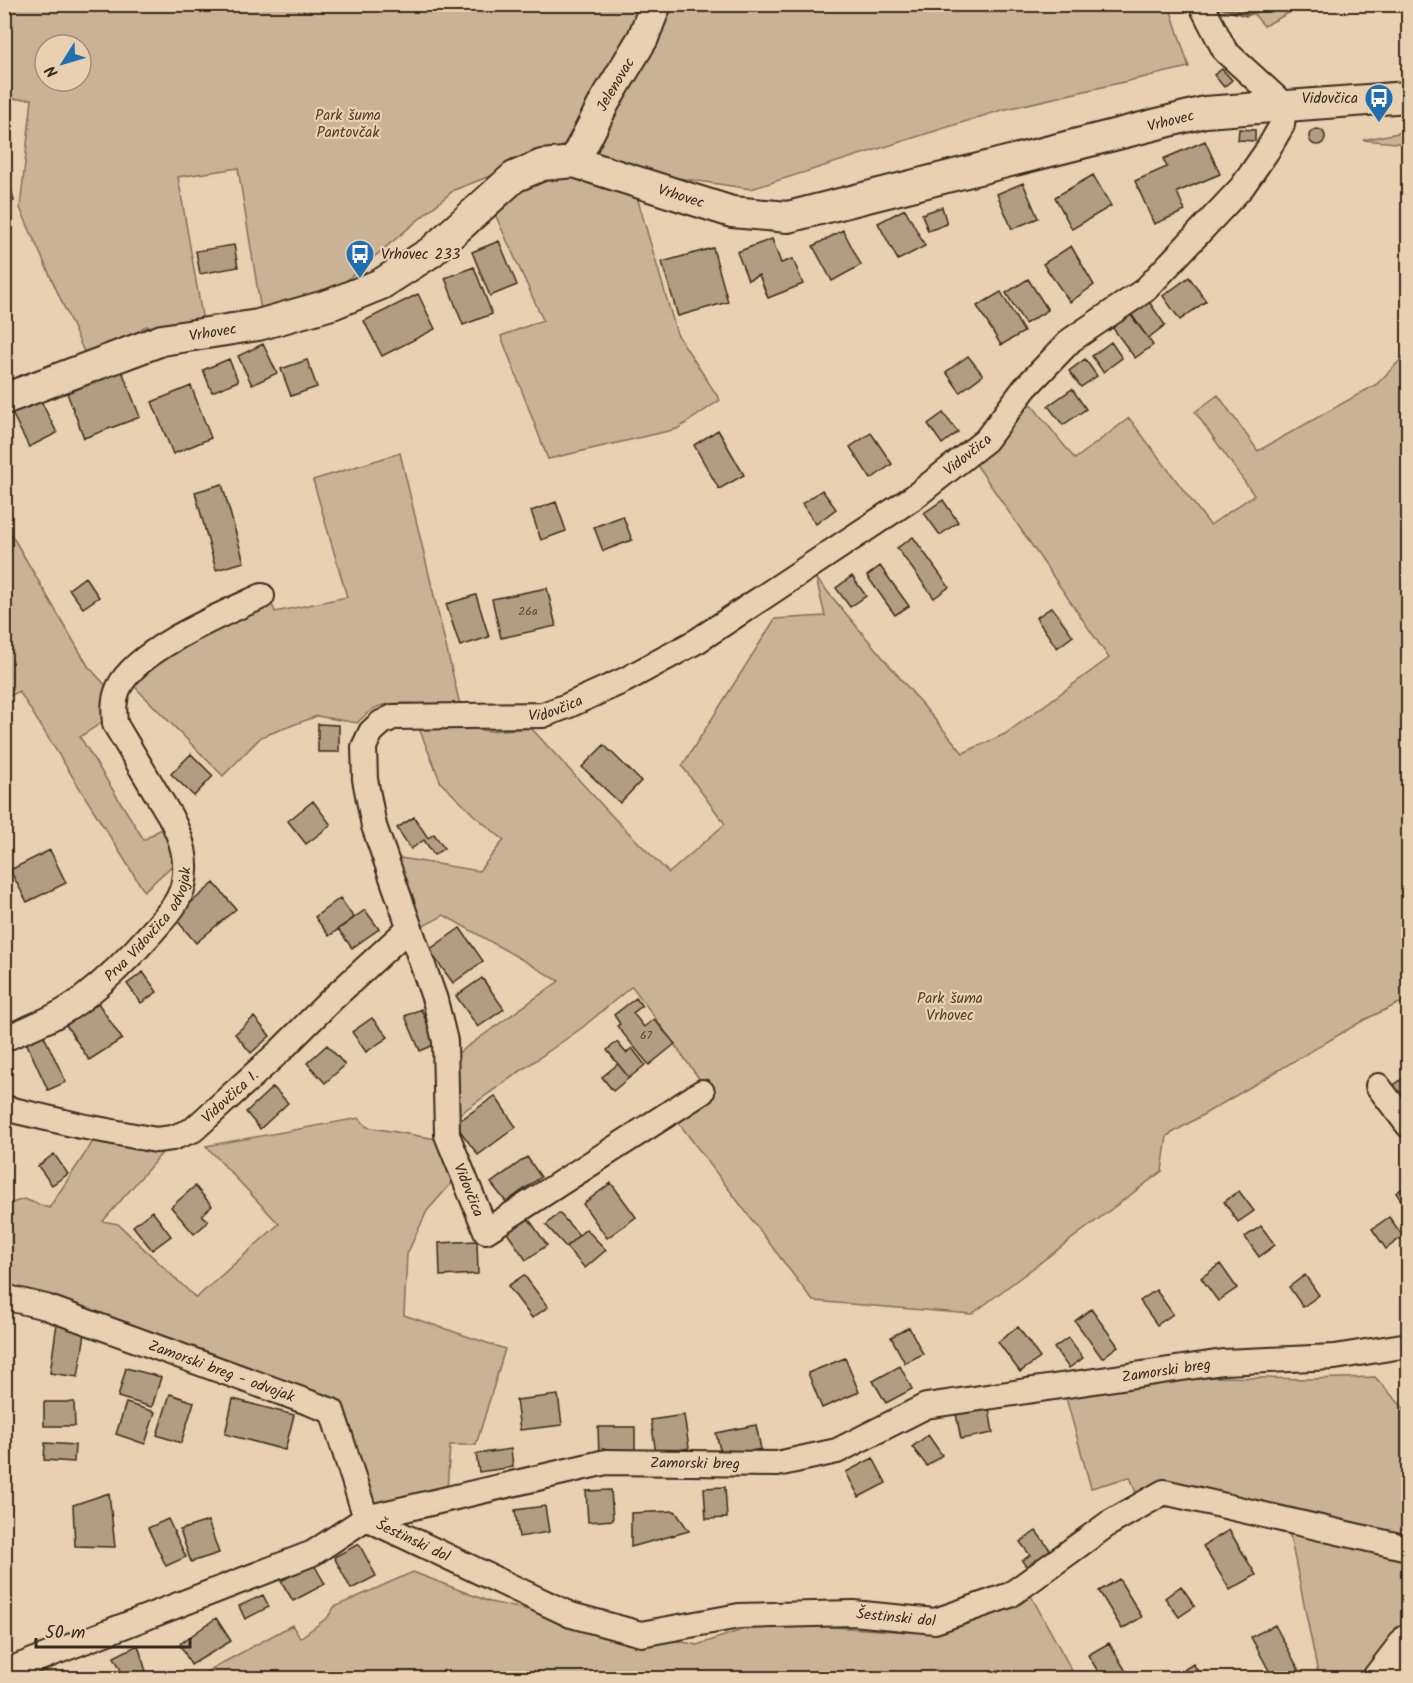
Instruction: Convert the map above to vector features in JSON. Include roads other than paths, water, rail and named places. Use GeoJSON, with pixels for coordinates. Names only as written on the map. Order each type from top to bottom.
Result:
{"type":"FeatureCollection","features":[{"type":"Feature","properties":{"kind":"street","name":"Jelenovac"},"geometry":{"type":"LineString","coordinates":[[574,162],[605,101],[643,38],[656,4]]}},
{"type":"Feature","properties":{"kind":"street"},"geometry":{"type":"LineString","coordinates":[[1201,4],[1225,51],[1284,105]]}},
{"type":"Feature","properties":{"kind":"street","name":"Vrhovec"},"geometry":{"type":"LineString","coordinates":[[4,399],[162,340],[258,325],[338,302],[381,284],[431,252],[514,177],[542,165],[574,162],[732,212],[788,217],[1205,112],[1408,97]]}},
{"type":"Feature","properties":{"kind":"street","name":"Vidovčica"},"geometry":{"type":"LineString","coordinates":[[702,1092],[486,1231],[447,1136],[445,1041],[435,1000],[374,826],[365,779],[364,747],[371,732],[381,723],[393,717],[543,715],[567,706],[626,680],[697,641],[914,497],[986,440],[1025,388],[1071,340],[1146,290],[1242,188],[1268,151],[1282,125],[1284,105]]}},
{"type":"Feature","properties":{"kind":"street","name":"Prva Vidovčica odvojak"},"geometry":{"type":"LineString","coordinates":[[4,1039],[44,1022],[82,999],[124,963],[168,914],[179,897],[183,885],[185,851],[170,816],[115,724],[114,708],[117,690],[124,678],[136,666],[192,628],[262,596]]}},
{"type":"Feature","properties":{"kind":"street","name":"Vidovčica I."},"geometry":{"type":"LineString","coordinates":[[4,1108],[156,1140],[172,1138],[193,1130],[282,1050],[330,1001],[409,928]]}},
{"type":"Feature","properties":{"kind":"street"},"geometry":{"type":"LineString","coordinates":[[1378,1086],[1408,1125]]}},
{"type":"Feature","properties":{"kind":"street","name":"Zamorski breg - odvojak"},"geometry":{"type":"LineString","coordinates":[[4,1297],[46,1307],[332,1411],[366,1518]]}},
{"type":"Feature","properties":{"kind":"street","name":"Zamorski breg"},"geometry":{"type":"LineString","coordinates":[[4,1672],[313,1553],[366,1518],[606,1461],[777,1464],[837,1451],[926,1406],[1223,1362],[1335,1357],[1408,1345]]}},
{"type":"Feature","properties":{"kind":"street","name":"Šestinski dol"},"geometry":{"type":"LineString","coordinates":[[366,1518],[571,1615],[641,1634],[739,1616],[853,1613],[935,1621],[1010,1595],[1108,1524],[1164,1492],[1408,1548]]}},
{"type":"Feature","properties":{"kind":"street"},"geometry":{"type":"LineString","coordinates":[[1378,1678],[1408,1640]]}},
{"type":"Feature","properties":{"kind":"waterway"},"geometry":{"type":"LineString","coordinates":[[1216,5],[1246,14],[1272,4]]}},
{"type":"Feature","properties":{"kind":"place","name":"Vidovčica"},"geometry":{"type":"Point","coordinates":[1379,124]}},
{"type":"Feature","properties":{"kind":"place","name":"Vrhovec 233"},"geometry":{"type":"Point","coordinates":[360,280]}},
{"type":"Feature","properties":{"kind":"park label","name":"Park šuma Pantovčak"},"geometry":{"type":"Point","coordinates":[348,124]}},
{"type":"Feature","properties":{"kind":"park label","name":"Park šuma Vrhovec"},"geometry":{"type":"Point","coordinates":[950,1006]}}]}
